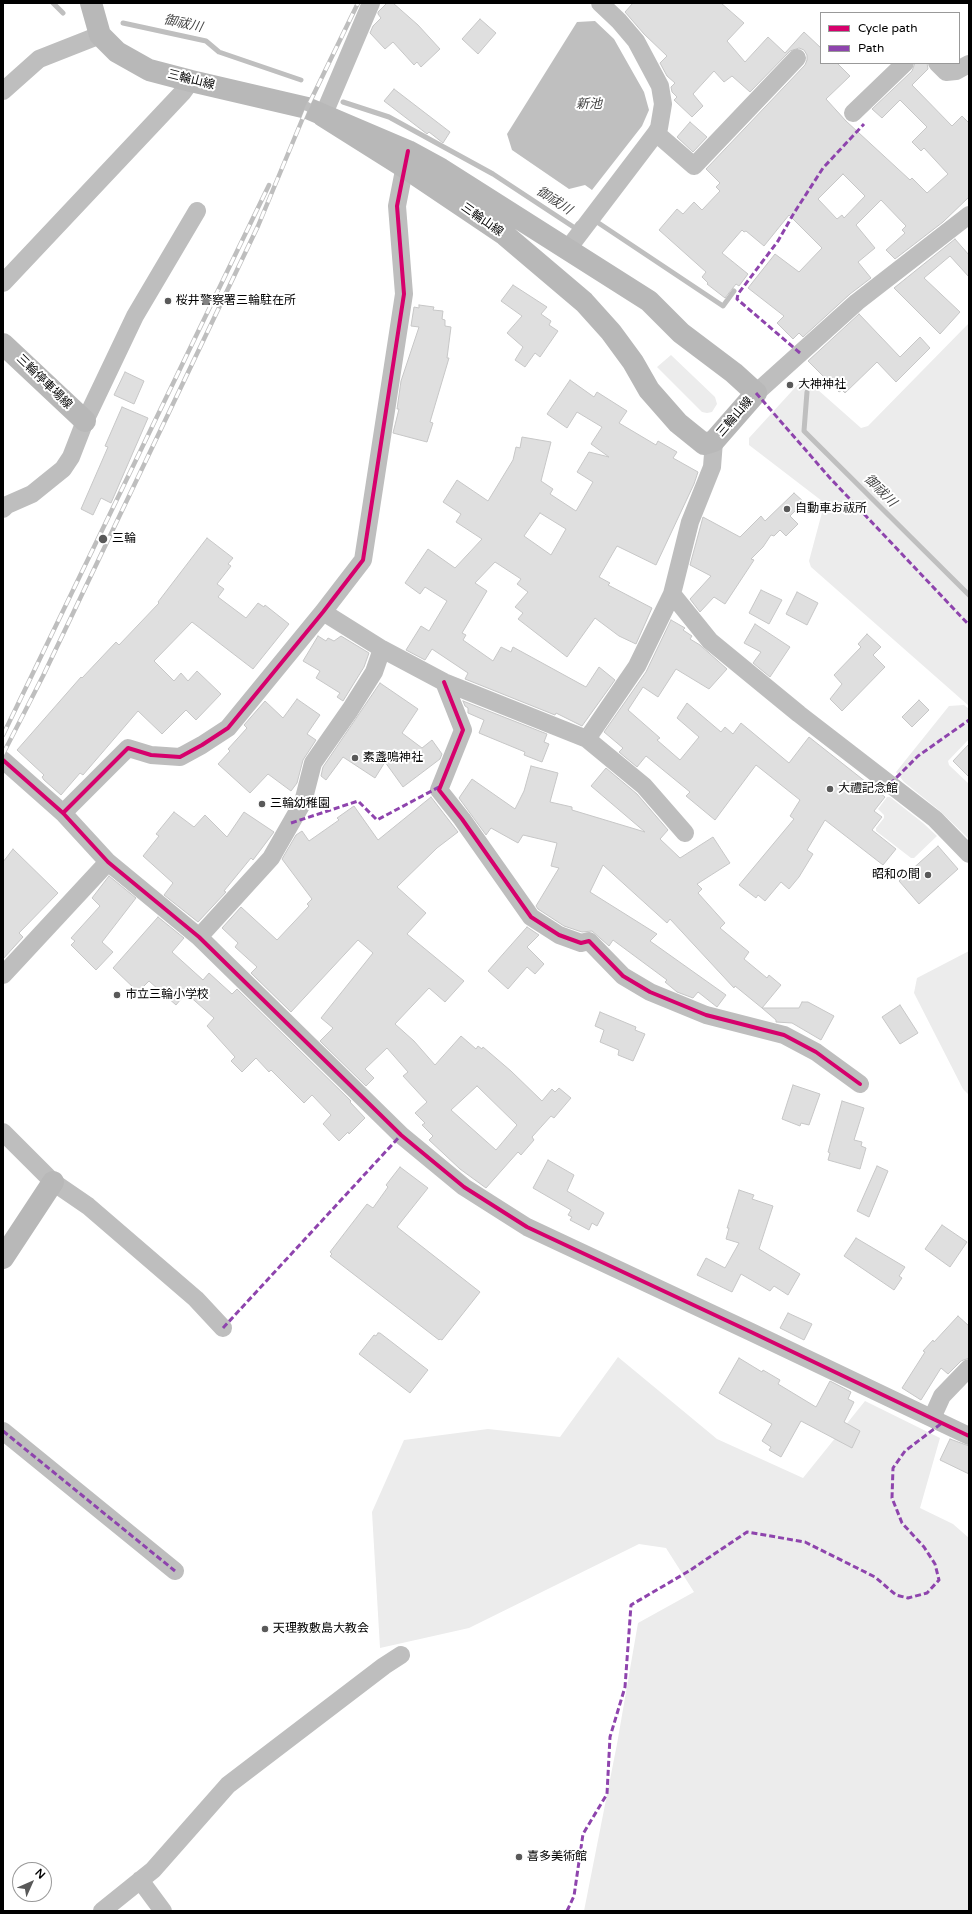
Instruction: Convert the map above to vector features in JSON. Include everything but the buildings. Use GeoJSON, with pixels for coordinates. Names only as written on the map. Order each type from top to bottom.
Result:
{"type":"FeatureCollection","features":[{"type":"Feature","properties":{"kind":"main road","name":"三輪山線"},"geometry":{"type":"LineString","coordinates":[[91,3],[100,35],[117,52],[149,70],[307,108],[406,159],[505,236],[584,302],[611,332],[633,362],[649,390],[678,423],[704,444],[714,441],[756,393],[734,373],[681,333],[649,300],[567,250],[441,169],[406,159]]}},
{"type":"Feature","properties":{"kind":"main road","name":"三輪停車場線"},"geometry":{"type":"LineString","coordinates":[[3,344],[84,421]]}},
{"type":"Feature","properties":{"kind":"main road"},"geometry":{"type":"LineString","coordinates":[[3,1258],[53,1182]]}},
{"type":"Feature","properties":{"kind":"street"},"geometry":{"type":"LineString","coordinates":[[322,116],[371,3]]}},
{"type":"Feature","properties":{"kind":"street"},"geometry":{"type":"LineString","coordinates":[[567,250],[656,133],[659,128],[663,104],[660,86],[636,41],[620,21],[600,3]]}},
{"type":"Feature","properties":{"kind":"street"},"geometry":{"type":"LineString","coordinates":[[3,91],[39,59],[100,35]]}},
{"type":"Feature","properties":{"kind":"street"},"geometry":{"type":"LineString","coordinates":[[656,133],[694,166],[797,58]]}},
{"type":"Feature","properties":{"kind":"street"},"geometry":{"type":"LineString","coordinates":[[853,113],[904,64]]}},
{"type":"Feature","properties":{"kind":"street"},"geometry":{"type":"LineString","coordinates":[[938,64],[946,72],[956,71],[969,64]]}},
{"type":"Feature","properties":{"kind":"street"},"geometry":{"type":"LineString","coordinates":[[3,283],[183,92],[191,81]]}},
{"type":"Feature","properties":{"kind":"street"},"geometry":{"type":"LineString","coordinates":[[63,813],[128,748],[151,755],[180,757],[228,728],[323,612],[363,560],[404,294],[397,206],[406,159]]}},
{"type":"Feature","properties":{"kind":"street"},"geometry":{"type":"LineString","coordinates":[[4,505],[32,494],[63,469],[71,457],[84,421],[136,316],[197,210]]}},
{"type":"Feature","properties":{"kind":"street"},"geometry":{"type":"LineString","coordinates":[[756,393],[857,302],[969,215]]}},
{"type":"Feature","properties":{"kind":"street"},"geometry":{"type":"LineString","coordinates":[[587,739],[637,666],[672,594],[690,522],[712,467],[714,441]]}},
{"type":"Feature","properties":{"kind":"street"},"geometry":{"type":"LineString","coordinates":[[672,594],[710,641],[799,714],[935,819],[969,854]]}},
{"type":"Feature","properties":{"kind":"street"},"geometry":{"type":"LineString","coordinates":[[323,612],[382,649],[444,682],[587,739],[644,786],[685,833]]}},
{"type":"Feature","properties":{"kind":"street"},"geometry":{"type":"LineString","coordinates":[[199,937],[271,858],[303,802],[312,763],[374,672],[382,649]]}},
{"type":"Feature","properties":{"kind":"street"},"geometry":{"type":"LineString","coordinates":[[444,682],[462,730],[439,790],[462,818],[531,917],[559,935],[581,943],[589,941],[623,976],[650,992],[706,1015],[784,1035],[816,1052],[860,1084]]}},
{"type":"Feature","properties":{"kind":"street"},"geometry":{"type":"LineString","coordinates":[[3,760],[63,813],[108,862],[199,937],[401,1135],[464,1187],[527,1227],[969,1436]]}},
{"type":"Feature","properties":{"kind":"street"},"geometry":{"type":"LineString","coordinates":[[3,975],[108,862]]}},
{"type":"Feature","properties":{"kind":"street"},"geometry":{"type":"LineString","coordinates":[[3,1132],[53,1182],[88,1206],[196,1299],[223,1328]]}},
{"type":"Feature","properties":{"kind":"street"},"geometry":{"type":"LineString","coordinates":[[932,1418],[942,1396],[969,1368]]}},
{"type":"Feature","properties":{"kind":"street"},"geometry":{"type":"LineString","coordinates":[[3,1431],[175,1571]]}},
{"type":"Feature","properties":{"kind":"street"},"geometry":{"type":"LineString","coordinates":[[102,1911],[153,1870],[228,1786],[401,1655]]}},
{"type":"Feature","properties":{"kind":"street"},"geometry":{"type":"LineString","coordinates":[[140,1880],[163,1911]]}},
{"type":"Feature","properties":{"kind":"shaded area"},"geometry":{"type":"Polygon","coordinates":[[[969,323],[969,706],[811,567],[809,561],[824,505],[822,501],[749,445],[749,438],[802,380],[809,382],[861,428],[868,426],[969,323]]]}},
{"type":"Feature","properties":{"kind":"shaded area"},"geometry":{"type":"Polygon","coordinates":[[[671,355],[715,397],[717,404],[712,412],[702,412],[657,367],[671,355]]]}},
{"type":"Feature","properties":{"kind":"shaded area"},"geometry":{"type":"Polygon","coordinates":[[[964,705],[969,709],[969,739],[948,761],[949,765],[969,784],[969,839],[940,811],[904,782],[896,772],[949,706],[964,705]]]}},
{"type":"Feature","properties":{"kind":"shaded area"},"geometry":{"type":"Polygon","coordinates":[[[887,797],[890,797],[937,836],[914,858],[911,858],[876,831],[876,828],[884,818],[884,815],[878,809],[887,797]]]}},
{"type":"Feature","properties":{"kind":"shaded area"},"geometry":{"type":"Polygon","coordinates":[[[969,951],[969,1095],[963,1089],[914,993],[917,978],[969,951]]]}},
{"type":"Feature","properties":{"kind":"shaded area"},"geometry":{"type":"Polygon","coordinates":[[[618,1357],[717,1439],[803,1478],[865,1401],[940,1438],[920,1508],[953,1524],[969,1538],[969,1911],[584,1911],[617,1744],[638,1623],[694,1592],[666,1548],[639,1544],[469,1628],[380,1648],[372,1512],[404,1440],[488,1429],[560,1437],[618,1357]]]}},
{"type":"Feature","properties":{"kind":"water","name":"新池"},"geometry":{"type":"Polygon","coordinates":[[[595,21],[614,39],[644,92],[649,110],[642,126],[592,190],[585,185],[569,189],[512,150],[507,134],[577,22],[595,21]]]}},
{"type":"Feature","properties":{"kind":"waterway","name":"御祓川"},"geometry":{"type":"LineString","coordinates":[[53,3],[63,13]]}},
{"type":"Feature","properties":{"kind":"waterway","name":"御祓川"},"geometry":{"type":"LineString","coordinates":[[123,23],[206,41],[219,52],[301,80]]}},
{"type":"Feature","properties":{"kind":"waterway","name":"御祓川"},"geometry":{"type":"LineString","coordinates":[[343,102],[389,117],[493,174],[575,228],[578,224]]}},
{"type":"Feature","properties":{"kind":"waterway","name":"御祓川"},"geometry":{"type":"LineString","coordinates":[[594,220],[723,306],[734,291]]}},
{"type":"Feature","properties":{"kind":"waterway","name":"御祓川"},"geometry":{"type":"LineString","coordinates":[[807,392],[804,431],[969,595]]}},
{"type":"Feature","properties":{"kind":"railway"},"geometry":{"type":"LineString","coordinates":[[3,754],[43,676],[258,226],[307,108],[358,3]]}},
{"type":"Feature","properties":{"kind":"railway"},"geometry":{"type":"LineString","coordinates":[[3,735],[269,185]]}},
{"type":"Feature","properties":{"kind":"marked path"},"geometry":{"type":"LineString","coordinates":[[800,353],[737,299],[738,294],[778,241],[823,168],[864,124]]}},
{"type":"Feature","properties":{"kind":"marked path"},"geometry":{"type":"LineString","coordinates":[[756,393],[830,478],[969,625]]}},
{"type":"Feature","properties":{"kind":"marked path"},"geometry":{"type":"LineString","coordinates":[[890,784],[918,756],[969,720]]}},
{"type":"Feature","properties":{"kind":"marked path"},"geometry":{"type":"LineString","coordinates":[[291,823],[358,801],[377,820],[441,786]]}},
{"type":"Feature","properties":{"kind":"marked path"},"geometry":{"type":"LineString","coordinates":[[223,1328],[401,1135]]}},
{"type":"Feature","properties":{"kind":"marked path"},"geometry":{"type":"LineString","coordinates":[[567,1911],[574,1896],[583,1834],[607,1794],[610,1737],[625,1687],[631,1605],[689,1571],[747,1532],[805,1542],[875,1577],[896,1595],[908,1598],[927,1593],[939,1580],[935,1564],[924,1547],[902,1523],[892,1498],[893,1468],[905,1451],[942,1423]]}},
{"type":"Feature","properties":{"kind":"marked path"},"geometry":{"type":"LineString","coordinates":[[3,1431],[175,1571]]}},
{"type":"Feature","properties":{"kind":"cycle path"},"geometry":{"type":"LineString","coordinates":[[63,813],[128,748],[151,755],[180,757],[228,728],[323,612],[363,560],[404,294],[397,206],[408,151]]}},
{"type":"Feature","properties":{"kind":"cycle path"},"geometry":{"type":"LineString","coordinates":[[444,682],[463,730],[439,790],[462,819],[531,917],[559,935],[581,943],[589,941],[623,976],[650,992],[706,1015],[784,1035],[816,1052],[860,1084]]}},
{"type":"Feature","properties":{"kind":"cycle path"},"geometry":{"type":"LineString","coordinates":[[3,760],[63,813],[108,862],[199,937],[401,1135],[464,1187],[527,1227],[969,1436]]}},
{"type":"Feature","properties":{"kind":"place","name":"桜井警察署三輪駐在所"},"geometry":{"type":"Point","coordinates":[168,301]}},
{"type":"Feature","properties":{"kind":"place","name":"大神神社"},"geometry":{"type":"Point","coordinates":[790,385]}},
{"type":"Feature","properties":{"kind":"place","name":"自動車お祓所"},"geometry":{"type":"Point","coordinates":[787,509]}},
{"type":"Feature","properties":{"kind":"place","name":"三輪"},"geometry":{"type":"Point","coordinates":[103,539]}},
{"type":"Feature","properties":{"kind":"place","name":"素盞鳴神社"},"geometry":{"type":"Point","coordinates":[355,758]}},
{"type":"Feature","properties":{"kind":"place","name":"大禮記念館"},"geometry":{"type":"Point","coordinates":[830,789]}},
{"type":"Feature","properties":{"kind":"place","name":"三輪幼稚園"},"geometry":{"type":"Point","coordinates":[262,804]}},
{"type":"Feature","properties":{"kind":"place","name":"昭和の間"},"geometry":{"type":"Point","coordinates":[928,875]}},
{"type":"Feature","properties":{"kind":"place","name":"市立三輪小学校"},"geometry":{"type":"Point","coordinates":[117,995]}},
{"type":"Feature","properties":{"kind":"place","name":"天理教敷島大教会"},"geometry":{"type":"Point","coordinates":[265,1629]}},
{"type":"Feature","properties":{"kind":"place","name":"喜多美術館"},"geometry":{"type":"Point","coordinates":[519,1857]}}]}
